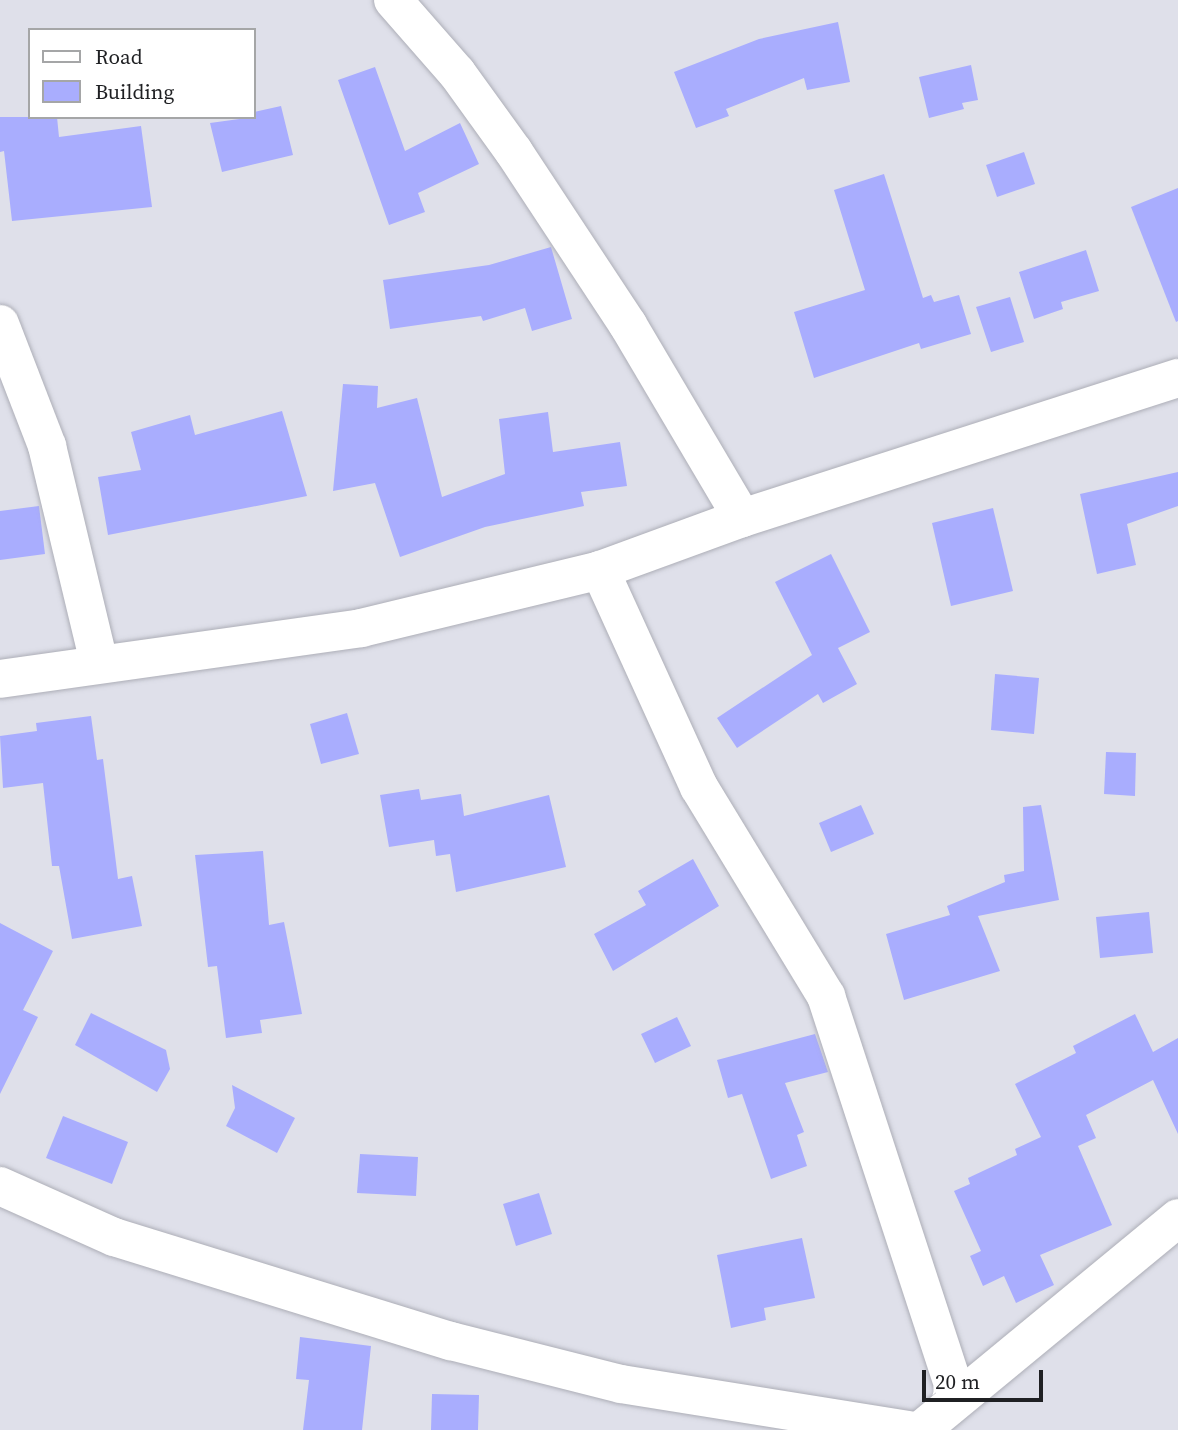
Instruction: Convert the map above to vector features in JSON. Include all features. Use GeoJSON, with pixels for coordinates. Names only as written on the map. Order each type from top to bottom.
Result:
{"type":"FeatureCollection","features":[{"type":"Feature","properties":{"kind":"street"},"geometry":{"type":"LineString","coordinates":[[393,0],[457,73],[514,152],[628,324],[742,518]]}},
{"type":"Feature","properties":{"kind":"street"},"geometry":{"type":"LineString","coordinates":[[0,324],[47,446],[99,663]]}},
{"type":"Feature","properties":{"kind":"street"},"geometry":{"type":"LineString","coordinates":[[0,680],[99,663],[360,628],[600,570],[742,518],[1178,377]]}},
{"type":"Feature","properties":{"kind":"street"},"geometry":{"type":"LineString","coordinates":[[600,570],[699,787],[826,996],[957,1398]]}},
{"type":"Feature","properties":{"kind":"street"},"geometry":{"type":"LineString","coordinates":[[0,1186],[114,1237],[451,1341],[621,1384],[908,1430]]}},
{"type":"Feature","properties":{"kind":"street"},"geometry":{"type":"LineString","coordinates":[[921,1430],[1178,1218]]}},
{"type":"Feature","properties":{"kind":"building"},"geometry":{"type":"Polygon","coordinates":[[[838,22],[850,82],[807,90],[804,78],[726,109],[729,116],[696,128],[674,72],[759,39],[838,22]]]}},
{"type":"Feature","properties":{"kind":"building"},"geometry":{"type":"Polygon","coordinates":[[[971,65],[978,100],[962,103],[964,109],[929,118],[919,77],[971,65]]]}},
{"type":"Feature","properties":{"kind":"building"},"geometry":{"type":"Polygon","coordinates":[[[375,67],[405,151],[460,123],[479,164],[418,193],[425,212],[389,225],[338,80],[375,67]]]}},
{"type":"Feature","properties":{"kind":"building"},"geometry":{"type":"Polygon","coordinates":[[[281,106],[293,155],[222,172],[210,123],[256,119],[256,112],[281,106]]]}},
{"type":"Feature","properties":{"kind":"building"},"geometry":{"type":"Polygon","coordinates":[[[0,117],[57,119],[59,137],[141,126],[152,207],[12,221],[4,151],[0,152],[0,117]]]}},
{"type":"Feature","properties":{"kind":"building"},"geometry":{"type":"Polygon","coordinates":[[[1024,152],[1035,184],[997,197],[986,165],[1024,152]]]}},
{"type":"Feature","properties":{"kind":"building"},"geometry":{"type":"Polygon","coordinates":[[[884,174],[923,298],[931,295],[934,302],[959,295],[971,334],[921,349],[919,343],[814,378],[794,312],[865,290],[834,190],[884,174]]]}},
{"type":"Feature","properties":{"kind":"building"},"geometry":{"type":"Polygon","coordinates":[[[1178,188],[1178,321],[1176,322],[1131,207],[1178,188]]]}},
{"type":"Feature","properties":{"kind":"building"},"geometry":{"type":"Polygon","coordinates":[[[551,247],[572,319],[532,331],[525,308],[483,321],[481,316],[390,329],[383,280],[489,265],[551,247]]]}},
{"type":"Feature","properties":{"kind":"building"},"geometry":{"type":"Polygon","coordinates":[[[1086,250],[1099,291],[1061,302],[1063,309],[1034,319],[1019,272],[1086,250]]]}},
{"type":"Feature","properties":{"kind":"building"},"geometry":{"type":"Polygon","coordinates":[[[1010,297],[1024,342],[991,352],[976,307],[1010,297]]]}},
{"type":"Feature","properties":{"kind":"building"},"geometry":{"type":"Polygon","coordinates":[[[343,384],[378,386],[377,408],[417,398],[442,497],[505,474],[499,419],[548,412],[553,452],[620,442],[627,486],[581,492],[584,506],[485,527],[400,557],[375,483],[333,491],[343,384]]]}},
{"type":"Feature","properties":{"kind":"building"},"geometry":{"type":"Polygon","coordinates":[[[282,411],[307,496],[108,535],[98,477],[141,470],[131,432],[190,415],[195,435],[282,411]]]}},
{"type":"Feature","properties":{"kind":"building"},"geometry":{"type":"Polygon","coordinates":[[[1178,472],[1178,506],[1127,524],[1136,565],[1097,574],[1080,494],[1178,472]]]}},
{"type":"Feature","properties":{"kind":"building"},"geometry":{"type":"Polygon","coordinates":[[[39,506],[45,554],[0,560],[0,511],[39,506]]]}},
{"type":"Feature","properties":{"kind":"building"},"geometry":{"type":"Polygon","coordinates":[[[993,508],[1013,591],[951,606],[932,523],[993,508]]]}},
{"type":"Feature","properties":{"kind":"building"},"geometry":{"type":"Polygon","coordinates":[[[831,554],[870,632],[838,648],[857,684],[823,703],[818,694],[737,748],[717,718],[812,655],[775,582],[831,554]]]}},
{"type":"Feature","properties":{"kind":"building"},"geometry":{"type":"Polygon","coordinates":[[[995,674],[1039,678],[1034,734],[991,730],[995,674]]]}},
{"type":"Feature","properties":{"kind":"building"},"geometry":{"type":"Polygon","coordinates":[[[347,713],[359,754],[321,764],[310,724],[347,713]]]}},
{"type":"Feature","properties":{"kind":"building"},"geometry":{"type":"Polygon","coordinates":[[[91,716],[97,760],[103,759],[118,879],[132,876],[142,926],[72,939],[59,866],[52,866],[43,783],[3,788],[0,736],[37,731],[36,723],[91,716]]]}},
{"type":"Feature","properties":{"kind":"building"},"geometry":{"type":"Polygon","coordinates":[[[1106,752],[1136,753],[1135,796],[1104,794],[1106,752]]]}},
{"type":"Feature","properties":{"kind":"building"},"geometry":{"type":"Polygon","coordinates":[[[419,789],[421,800],[461,794],[464,816],[549,795],[566,867],[456,892],[450,854],[436,856],[434,840],[389,847],[380,795],[419,789]]]}},
{"type":"Feature","properties":{"kind":"building"},"geometry":{"type":"Polygon","coordinates":[[[861,805],[874,834],[831,852],[819,823],[861,805]]]}},
{"type":"Feature","properties":{"kind":"building"},"geometry":{"type":"Polygon","coordinates":[[[1041,805],[1059,900],[978,916],[1000,971],[904,1000],[886,934],[950,915],[947,906],[1005,882],[1004,875],[1024,871],[1023,807],[1041,805]]]}},
{"type":"Feature","properties":{"kind":"building"},"geometry":{"type":"Polygon","coordinates":[[[263,851],[269,925],[284,922],[302,1014],[260,1020],[262,1033],[226,1038],[217,966],[208,967],[195,855],[263,851]]]}},
{"type":"Feature","properties":{"kind":"building"},"geometry":{"type":"Polygon","coordinates":[[[693,859],[719,906],[613,971],[594,934],[646,905],[638,891],[693,859]]]}},
{"type":"Feature","properties":{"kind":"building"},"geometry":{"type":"Polygon","coordinates":[[[1149,912],[1153,953],[1100,958],[1096,917],[1149,912]]]}},
{"type":"Feature","properties":{"kind":"building"},"geometry":{"type":"Polygon","coordinates":[[[0,923],[53,951],[23,1010],[38,1017],[0,1094],[0,923]]]}},
{"type":"Feature","properties":{"kind":"building"},"geometry":{"type":"Polygon","coordinates":[[[91,1013],[166,1050],[170,1069],[157,1092],[75,1045],[91,1013]]]}},
{"type":"Feature","properties":{"kind":"building"},"geometry":{"type":"Polygon","coordinates":[[[1135,1014],[1153,1052],[1178,1038],[1178,1134],[1153,1080],[1086,1115],[1096,1138],[1078,1146],[1112,1225],[1040,1255],[1054,1285],[1016,1303],[1004,1276],[983,1286],[970,1256],[981,1251],[954,1191],[970,1184],[968,1178],[1017,1155],[1015,1149],[1041,1137],[1015,1084],[1076,1053],[1073,1046],[1135,1014]]]}},
{"type":"Feature","properties":{"kind":"building"},"geometry":{"type":"Polygon","coordinates":[[[677,1017],[691,1046],[655,1063],[641,1034],[677,1017]]]}},
{"type":"Feature","properties":{"kind":"building"},"geometry":{"type":"Polygon","coordinates":[[[815,1034],[828,1072],[785,1083],[804,1132],[797,1135],[807,1166],[771,1179],[742,1094],[728,1098],[717,1060],[815,1034]]]}},
{"type":"Feature","properties":{"kind":"building"},"geometry":{"type":"Polygon","coordinates":[[[232,1085],[295,1118],[277,1153],[226,1126],[235,1108],[232,1085]]]}},
{"type":"Feature","properties":{"kind":"building"},"geometry":{"type":"Polygon","coordinates":[[[63,1116],[128,1142],[112,1184],[46,1158],[63,1116]]]}},
{"type":"Feature","properties":{"kind":"building"},"geometry":{"type":"Polygon","coordinates":[[[360,1154],[418,1157],[416,1196],[357,1193],[360,1154]]]}},
{"type":"Feature","properties":{"kind":"building"},"geometry":{"type":"Polygon","coordinates":[[[539,1193],[552,1234],[516,1246],[503,1204],[539,1193]]]}},
{"type":"Feature","properties":{"kind":"building"},"geometry":{"type":"Polygon","coordinates":[[[802,1238],[815,1298],[764,1308],[766,1320],[731,1328],[717,1255],[802,1238]]]}},
{"type":"Feature","properties":{"kind":"building"},"geometry":{"type":"Polygon","coordinates":[[[300,1337],[371,1346],[362,1430],[303,1430],[309,1380],[296,1379],[300,1337]]]}},
{"type":"Feature","properties":{"kind":"building"},"geometry":{"type":"Polygon","coordinates":[[[432,1394],[479,1395],[478,1430],[431,1430],[432,1394]]]}}]}
